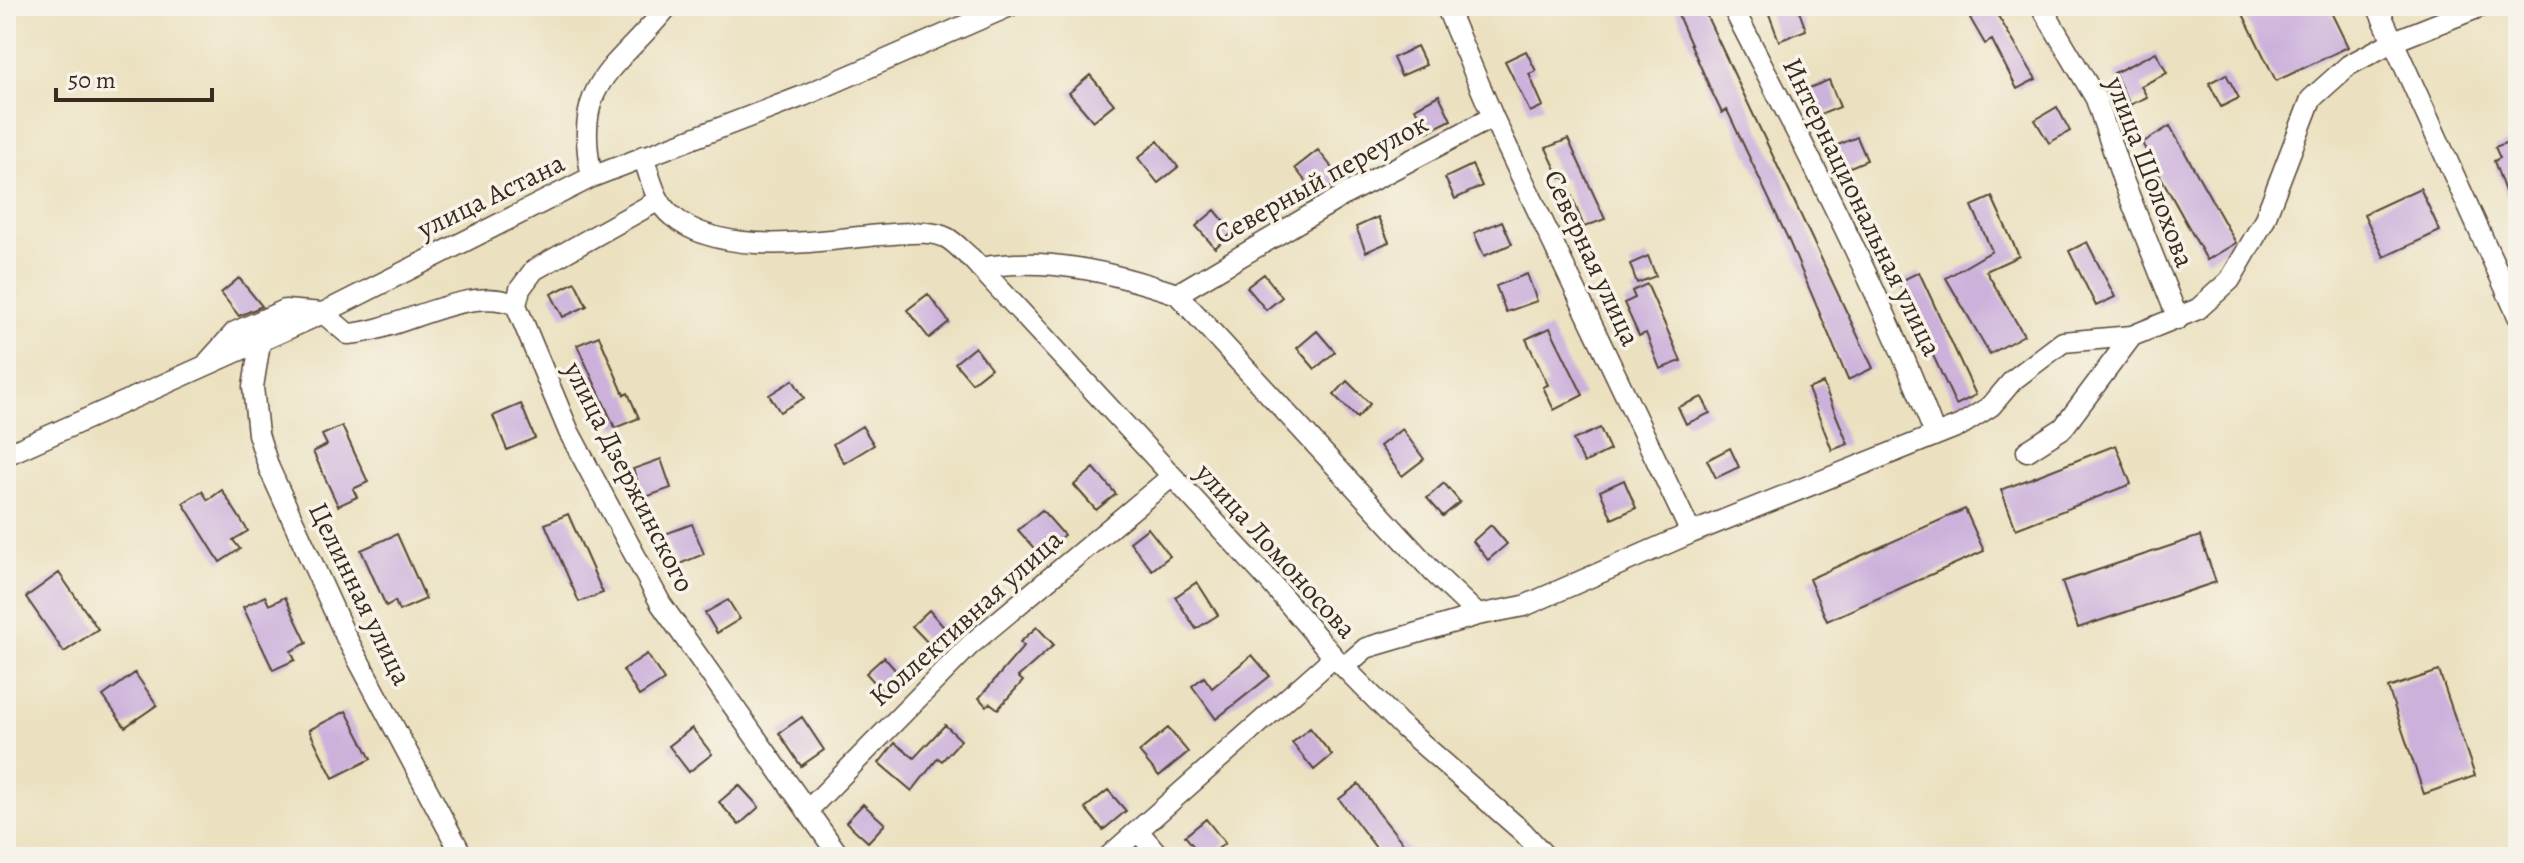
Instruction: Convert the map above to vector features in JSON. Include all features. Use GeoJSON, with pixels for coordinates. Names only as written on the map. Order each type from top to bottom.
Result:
{"type":"FeatureCollection","features":[{"type":"Feature","properties":{"kind":"street"},"geometry":{"type":"LineString","coordinates":[[592,177],[585,120],[597,89],[617,58],[668,6]]}},
{"type":"Feature","properties":{"kind":"street","name":"улица Астана"},"geometry":{"type":"LineString","coordinates":[[6,455],[260,343],[592,177],[803,96],[1010,6]]}},
{"type":"Feature","properties":{"kind":"street","name":"Северная улица"},"geometry":{"type":"LineString","coordinates":[[1446,6],[1493,117],[1691,533]]}},
{"type":"Feature","properties":{"kind":"street","name":"Интернациональная улица"},"geometry":{"type":"LineString","coordinates":[[1732,6],[1836,209],[1911,372],[1935,435]]}},
{"type":"Feature","properties":{"kind":"street","name":"улица Шолохова"},"geometry":{"type":"LineString","coordinates":[[2041,6],[2096,99],[2123,180],[2178,319]]}},
{"type":"Feature","properties":{"kind":"street"},"geometry":{"type":"LineString","coordinates":[[2377,6],[2518,316]]}},
{"type":"Feature","properties":{"kind":"street"},"geometry":{"type":"LineString","coordinates":[[1108,857],[1339,662],[1366,648],[1478,615],[1524,606],[1691,533],[1961,425],[1991,406],[2013,380],[2063,342],[2132,336],[2198,309],[2230,280],[2264,221],[2311,99],[2349,65],[2394,41],[2482,6]]}},
{"type":"Feature","properties":{"kind":"street","name":"Северный переулок"},"geometry":{"type":"LineString","coordinates":[[1177,294],[1346,194],[1493,117]]}},
{"type":"Feature","properties":{"kind":"street","name":"улица Ломоносова"},"geometry":{"type":"LineString","coordinates":[[643,156],[659,200],[671,216],[698,232],[732,241],[804,242],[920,232],[946,237],[980,268],[1272,584],[1339,662],[1404,728],[1523,832],[1546,857]]}},
{"type":"Feature","properties":{"kind":"street"},"geometry":{"type":"LineString","coordinates":[[203,368],[235,332],[285,310],[323,313],[348,334],[373,333],[480,297],[501,298],[516,305],[520,289],[534,270],[659,200]]}},
{"type":"Feature","properties":{"kind":"street"},"geometry":{"type":"LineString","coordinates":[[980,268],[1015,261],[1044,264],[1126,277],[1177,294],[1434,573],[1478,615]]}},
{"type":"Feature","properties":{"kind":"street","name":"улица Дзержинского"},"geometry":{"type":"LineString","coordinates":[[516,305],[569,432],[661,604],[840,857]]}},
{"type":"Feature","properties":{"kind":"street"},"geometry":{"type":"LineString","coordinates":[[2027,451],[2063,428],[2132,336]]}},
{"type":"Feature","properties":{"kind":"street","name":"Целинная улица"},"geometry":{"type":"LineString","coordinates":[[260,343],[253,387],[258,434],[269,468],[346,637],[463,857]]}},
{"type":"Feature","properties":{"kind":"street","name":"Коллективная улица"},"geometry":{"type":"LineString","coordinates":[[807,811],[970,645],[1171,477]]}},
{"type":"Feature","properties":{"kind":"street"},"geometry":{"type":"LineString","coordinates":[[1138,831],[1160,857]]}},
{"type":"Feature","properties":{"kind":"building"},"geometry":{"type":"Polygon","coordinates":[[[1674,6],[1702,6],[1873,368],[1848,380],[1789,241],[1727,110],[1722,113],[1674,6]]]}},
{"type":"Feature","properties":{"kind":"building"},"geometry":{"type":"Polygon","coordinates":[[[1788,6],[1797,6],[1806,30],[1779,41],[1769,14],[1788,6]]]}},
{"type":"Feature","properties":{"kind":"building"},"geometry":{"type":"Polygon","coordinates":[[[1992,6],[2036,79],[2017,89],[1992,40],[1985,44],[1970,18],[1992,6]]]}},
{"type":"Feature","properties":{"kind":"building"},"geometry":{"type":"Polygon","coordinates":[[[2239,6],[2328,6],[2348,47],[2276,81],[2239,6]]]}},
{"type":"Feature","properties":{"kind":"building"},"geometry":{"type":"Polygon","coordinates":[[[1417,46],[1426,65],[1401,76],[1393,58],[1417,46]]]}},
{"type":"Feature","properties":{"kind":"building"},"geometry":{"type":"Polygon","coordinates":[[[1526,51],[1536,71],[1529,74],[1543,106],[1530,112],[1505,61],[1526,51]]]}},
{"type":"Feature","properties":{"kind":"building"},"geometry":{"type":"Polygon","coordinates":[[[2156,52],[2167,73],[2141,86],[2147,97],[2130,105],[2114,73],[2156,52]]]}},
{"type":"Feature","properties":{"kind":"building"},"geometry":{"type":"Polygon","coordinates":[[[2226,74],[2239,98],[2221,107],[2209,83],[2226,74]]]}},
{"type":"Feature","properties":{"kind":"building"},"geometry":{"type":"Polygon","coordinates":[[[1090,75],[1114,104],[1093,121],[1069,93],[1090,75]]]}},
{"type":"Feature","properties":{"kind":"building"},"geometry":{"type":"Polygon","coordinates":[[[1829,80],[1840,107],[1815,117],[1804,90],[1829,80]]]}},
{"type":"Feature","properties":{"kind":"building"},"geometry":{"type":"Polygon","coordinates":[[[1439,95],[1451,120],[1427,132],[1415,108],[1439,95]]]}},
{"type":"Feature","properties":{"kind":"building"},"geometry":{"type":"Polygon","coordinates":[[[2057,107],[2070,131],[2049,143],[2035,120],[2057,107]]]}},
{"type":"Feature","properties":{"kind":"building"},"geometry":{"type":"Polygon","coordinates":[[[2170,126],[2236,243],[2207,260],[2142,143],[2170,126]]]}},
{"type":"Feature","properties":{"kind":"building"},"geometry":{"type":"Polygon","coordinates":[[[1857,137],[1867,160],[1843,170],[1833,147],[1857,137]]]}},
{"type":"Feature","properties":{"kind":"building"},"geometry":{"type":"Polygon","coordinates":[[[2518,138],[2516,222],[2494,161],[2500,158],[2495,147],[2518,138]]]}},
{"type":"Feature","properties":{"kind":"building"},"geometry":{"type":"Polygon","coordinates":[[[1568,139],[1605,219],[1584,227],[1564,177],[1560,178],[1546,148],[1568,139]]]}},
{"type":"Feature","properties":{"kind":"building"},"geometry":{"type":"Polygon","coordinates":[[[1158,141],[1178,167],[1158,183],[1138,158],[1158,141]]]}},
{"type":"Feature","properties":{"kind":"building"},"geometry":{"type":"Polygon","coordinates":[[[1318,150],[1342,180],[1317,196],[1295,168],[1318,150]]]}},
{"type":"Feature","properties":{"kind":"building"},"geometry":{"type":"Polygon","coordinates":[[[1472,165],[1482,186],[1455,199],[1445,178],[1472,165]]]}},
{"type":"Feature","properties":{"kind":"building"},"geometry":{"type":"Polygon","coordinates":[[[2420,188],[2440,231],[2384,257],[2364,214],[2420,188]]]}},
{"type":"Feature","properties":{"kind":"building"},"geometry":{"type":"Polygon","coordinates":[[[1992,197],[2019,256],[1986,271],[2024,335],[1990,354],[1946,278],[1992,251],[1972,206],[1992,197]]]}},
{"type":"Feature","properties":{"kind":"building"},"geometry":{"type":"Polygon","coordinates":[[[1215,210],[1233,232],[1215,248],[1196,226],[1215,210]]]}},
{"type":"Feature","properties":{"kind":"building"},"geometry":{"type":"Polygon","coordinates":[[[1378,217],[1389,242],[1366,252],[1356,227],[1378,217]]]}},
{"type":"Feature","properties":{"kind":"building"},"geometry":{"type":"Polygon","coordinates":[[[1502,221],[1512,244],[1484,256],[1474,233],[1502,221]]]}},
{"type":"Feature","properties":{"kind":"building"},"geometry":{"type":"Polygon","coordinates":[[[2087,242],[2115,297],[2096,306],[2069,251],[2087,242]]]}},
{"type":"Feature","properties":{"kind":"building"},"geometry":{"type":"Polygon","coordinates":[[[1648,256],[1656,276],[1637,283],[1630,264],[1648,256]]]}},
{"type":"Feature","properties":{"kind":"building"},"geometry":{"type":"Polygon","coordinates":[[[1919,272],[1976,395],[1956,405],[1899,282],[1919,272]]]}},
{"type":"Feature","properties":{"kind":"building"},"geometry":{"type":"Polygon","coordinates":[[[1264,274],[1282,297],[1266,310],[1247,287],[1264,274]]]}},
{"type":"Feature","properties":{"kind":"building"},"geometry":{"type":"Polygon","coordinates":[[[1527,274],[1537,301],[1506,312],[1496,286],[1527,274]]]}},
{"type":"Feature","properties":{"kind":"building"},"geometry":{"type":"Polygon","coordinates":[[[239,278],[262,306],[239,316],[221,293],[239,278]]]}},
{"type":"Feature","properties":{"kind":"building"},"geometry":{"type":"Polygon","coordinates":[[[575,282],[587,306],[563,317],[551,294],[575,282]]]}},
{"type":"Feature","properties":{"kind":"building"},"geometry":{"type":"Polygon","coordinates":[[[1647,284],[1681,361],[1660,369],[1646,333],[1639,336],[1624,303],[1635,298],[1632,291],[1647,284]]]}},
{"type":"Feature","properties":{"kind":"building"},"geometry":{"type":"Polygon","coordinates":[[[928,294],[949,322],[929,338],[907,310],[928,294]]]}},
{"type":"Feature","properties":{"kind":"building"},"geometry":{"type":"Polygon","coordinates":[[[1550,328],[1583,395],[1554,410],[1543,387],[1548,385],[1526,339],[1550,328]]]}},
{"type":"Feature","properties":{"kind":"building"},"geometry":{"type":"Polygon","coordinates":[[[1317,331],[1335,352],[1315,369],[1297,348],[1317,331]]]}},
{"type":"Feature","properties":{"kind":"building"},"geometry":{"type":"Polygon","coordinates":[[[599,336],[624,395],[628,393],[639,418],[615,428],[577,345],[599,336]]]}},
{"type":"Feature","properties":{"kind":"building"},"geometry":{"type":"Polygon","coordinates":[[[975,347],[991,368],[972,383],[955,363],[975,347]]]}},
{"type":"Feature","properties":{"kind":"building"},"geometry":{"type":"Polygon","coordinates":[[[793,380],[804,398],[780,412],[769,395],[793,380]]]}},
{"type":"Feature","properties":{"kind":"building"},"geometry":{"type":"Polygon","coordinates":[[[1347,381],[1370,404],[1357,418],[1334,395],[1347,381]]]}},
{"type":"Feature","properties":{"kind":"building"},"geometry":{"type":"Polygon","coordinates":[[[1823,383],[1848,444],[1832,450],[1808,389],[1823,383]]]}},
{"type":"Feature","properties":{"kind":"building"},"geometry":{"type":"Polygon","coordinates":[[[1702,397],[1710,413],[1686,424],[1678,407],[1702,397]]]}},
{"type":"Feature","properties":{"kind":"building"},"geometry":{"type":"Polygon","coordinates":[[[521,404],[535,438],[507,450],[493,416],[521,404]]]}},
{"type":"Feature","properties":{"kind":"building"},"geometry":{"type":"Polygon","coordinates":[[[342,426],[368,482],[353,489],[357,497],[338,506],[313,452],[327,445],[322,435],[342,426]]]}},
{"type":"Feature","properties":{"kind":"building"},"geometry":{"type":"Polygon","coordinates":[[[862,426],[874,445],[844,463],[833,444],[862,426]]]}},
{"type":"Feature","properties":{"kind":"building"},"geometry":{"type":"Polygon","coordinates":[[[1600,428],[1610,450],[1584,463],[1573,440],[1600,428]]]}},
{"type":"Feature","properties":{"kind":"building"},"geometry":{"type":"Polygon","coordinates":[[[1402,429],[1424,459],[1402,476],[1380,446],[1402,429]]]}},
{"type":"Feature","properties":{"kind":"building"},"geometry":{"type":"Polygon","coordinates":[[[2116,445],[2131,484],[2016,529],[2001,490],[2116,445]]]}},
{"type":"Feature","properties":{"kind":"building"},"geometry":{"type":"Polygon","coordinates":[[[1730,448],[1739,467],[1716,478],[1707,460],[1730,448]]]}},
{"type":"Feature","properties":{"kind":"building"},"geometry":{"type":"Polygon","coordinates":[[[661,459],[671,488],[643,498],[633,469],[661,459]]]}},
{"type":"Feature","properties":{"kind":"building"},"geometry":{"type":"Polygon","coordinates":[[[1094,468],[1116,494],[1096,510],[1074,485],[1094,468]]]}},
{"type":"Feature","properties":{"kind":"building"},"geometry":{"type":"Polygon","coordinates":[[[1624,480],[1636,508],[1612,519],[1600,491],[1624,480]]]}},
{"type":"Feature","properties":{"kind":"building"},"geometry":{"type":"Polygon","coordinates":[[[1444,483],[1460,502],[1443,516],[1427,498],[1444,483]]]}},
{"type":"Feature","properties":{"kind":"building"},"geometry":{"type":"Polygon","coordinates":[[[222,490],[248,531],[233,540],[240,549],[220,562],[183,503],[202,491],[208,500],[222,490]]]}},
{"type":"Feature","properties":{"kind":"building"},"geometry":{"type":"Polygon","coordinates":[[[1965,509],[1984,551],[1827,621],[1809,579],[1965,509]]]}},
{"type":"Feature","properties":{"kind":"building"},"geometry":{"type":"Polygon","coordinates":[[[1042,510],[1064,535],[1040,555],[1018,530],[1042,510]]]}},
{"type":"Feature","properties":{"kind":"building"},"geometry":{"type":"Polygon","coordinates":[[[568,514],[603,593],[579,602],[545,524],[568,514]]]}},
{"type":"Feature","properties":{"kind":"building"},"geometry":{"type":"Polygon","coordinates":[[[692,524],[704,554],[677,565],[665,534],[692,524]]]}},
{"type":"Feature","properties":{"kind":"building"},"geometry":{"type":"Polygon","coordinates":[[[1491,525],[1507,544],[1488,560],[1473,541],[1491,525]]]}},
{"type":"Feature","properties":{"kind":"building"},"geometry":{"type":"Polygon","coordinates":[[[1148,528],[1170,556],[1152,570],[1130,542],[1148,528]]]}},
{"type":"Feature","properties":{"kind":"building"},"geometry":{"type":"Polygon","coordinates":[[[397,534],[426,599],[399,611],[395,601],[386,606],[361,550],[397,534]]]}},
{"type":"Feature","properties":{"kind":"building"},"geometry":{"type":"Polygon","coordinates":[[[2200,536],[2216,582],[2078,628],[2062,582],[2200,536]]]}},
{"type":"Feature","properties":{"kind":"building"},"geometry":{"type":"Polygon","coordinates":[[[59,573],[98,629],[64,652],[26,597],[59,573]]]}},
{"type":"Feature","properties":{"kind":"building"},"geometry":{"type":"Polygon","coordinates":[[[1197,582],[1218,615],[1196,629],[1175,597],[1197,582]]]}},
{"type":"Feature","properties":{"kind":"building"},"geometry":{"type":"Polygon","coordinates":[[[265,596],[269,605],[285,597],[307,643],[291,651],[295,660],[273,670],[243,607],[265,596]]]}},
{"type":"Feature","properties":{"kind":"building"},"geometry":{"type":"Polygon","coordinates":[[[728,600],[740,619],[717,633],[705,613],[728,600]]]}},
{"type":"Feature","properties":{"kind":"building"},"geometry":{"type":"Polygon","coordinates":[[[929,610],[948,632],[932,647],[912,626],[929,610]]]}},
{"type":"Feature","properties":{"kind":"building"},"geometry":{"type":"Polygon","coordinates":[[[1037,627],[1054,645],[1018,677],[1023,681],[998,709],[990,703],[986,706],[979,698],[1024,646],[1020,642],[1037,627]]]}},
{"type":"Feature","properties":{"kind":"building"},"geometry":{"type":"Polygon","coordinates":[[[647,654],[664,680],[639,696],[623,670],[647,654]]]}},
{"type":"Feature","properties":{"kind":"building"},"geometry":{"type":"Polygon","coordinates":[[[1252,655],[1270,676],[1216,719],[1192,686],[1204,677],[1212,688],[1252,655]]]}},
{"type":"Feature","properties":{"kind":"building"},"geometry":{"type":"Polygon","coordinates":[[[884,657],[903,679],[885,694],[866,673],[884,657]]]}},
{"type":"Feature","properties":{"kind":"building"},"geometry":{"type":"Polygon","coordinates":[[[2439,671],[2475,776],[2424,794],[2388,688],[2439,671]]]}},
{"type":"Feature","properties":{"kind":"building"},"geometry":{"type":"Polygon","coordinates":[[[135,673],[157,705],[125,727],[103,696],[135,673]]]}},
{"type":"Feature","properties":{"kind":"building"},"geometry":{"type":"Polygon","coordinates":[[[346,711],[371,759],[333,778],[309,730],[346,711]]]}},
{"type":"Feature","properties":{"kind":"building"},"geometry":{"type":"Polygon","coordinates":[[[802,717],[824,750],[801,766],[779,733],[802,717]]]}},
{"type":"Feature","properties":{"kind":"building"},"geometry":{"type":"Polygon","coordinates":[[[945,725],[961,740],[942,761],[938,758],[912,791],[879,763],[895,743],[914,758],[945,725]]]}},
{"type":"Feature","properties":{"kind":"building"},"geometry":{"type":"Polygon","coordinates":[[[692,728],[712,754],[689,772],[669,746],[692,728]]]}},
{"type":"Feature","properties":{"kind":"building"},"geometry":{"type":"Polygon","coordinates":[[[1168,728],[1188,752],[1159,776],[1139,752],[1168,728]]]}},
{"type":"Feature","properties":{"kind":"building"},"geometry":{"type":"Polygon","coordinates":[[[1310,728],[1332,755],[1314,770],[1292,743],[1310,728]]]}},
{"type":"Feature","properties":{"kind":"building"},"geometry":{"type":"Polygon","coordinates":[[[1359,784],[1414,857],[1383,857],[1339,799],[1359,784]]]}},
{"type":"Feature","properties":{"kind":"building"},"geometry":{"type":"Polygon","coordinates":[[[739,785],[759,807],[739,825],[719,802],[739,785]]]}},
{"type":"Feature","properties":{"kind":"building"},"geometry":{"type":"Polygon","coordinates":[[[1108,790],[1126,811],[1103,830],[1085,808],[1108,790]]]}},
{"type":"Feature","properties":{"kind":"building"},"geometry":{"type":"Polygon","coordinates":[[[863,804],[885,824],[868,842],[846,822],[863,804]]]}},
{"type":"Feature","properties":{"kind":"building"},"geometry":{"type":"Polygon","coordinates":[[[1206,819],[1225,843],[1208,857],[1202,857],[1185,836],[1206,819]]]}}]}
